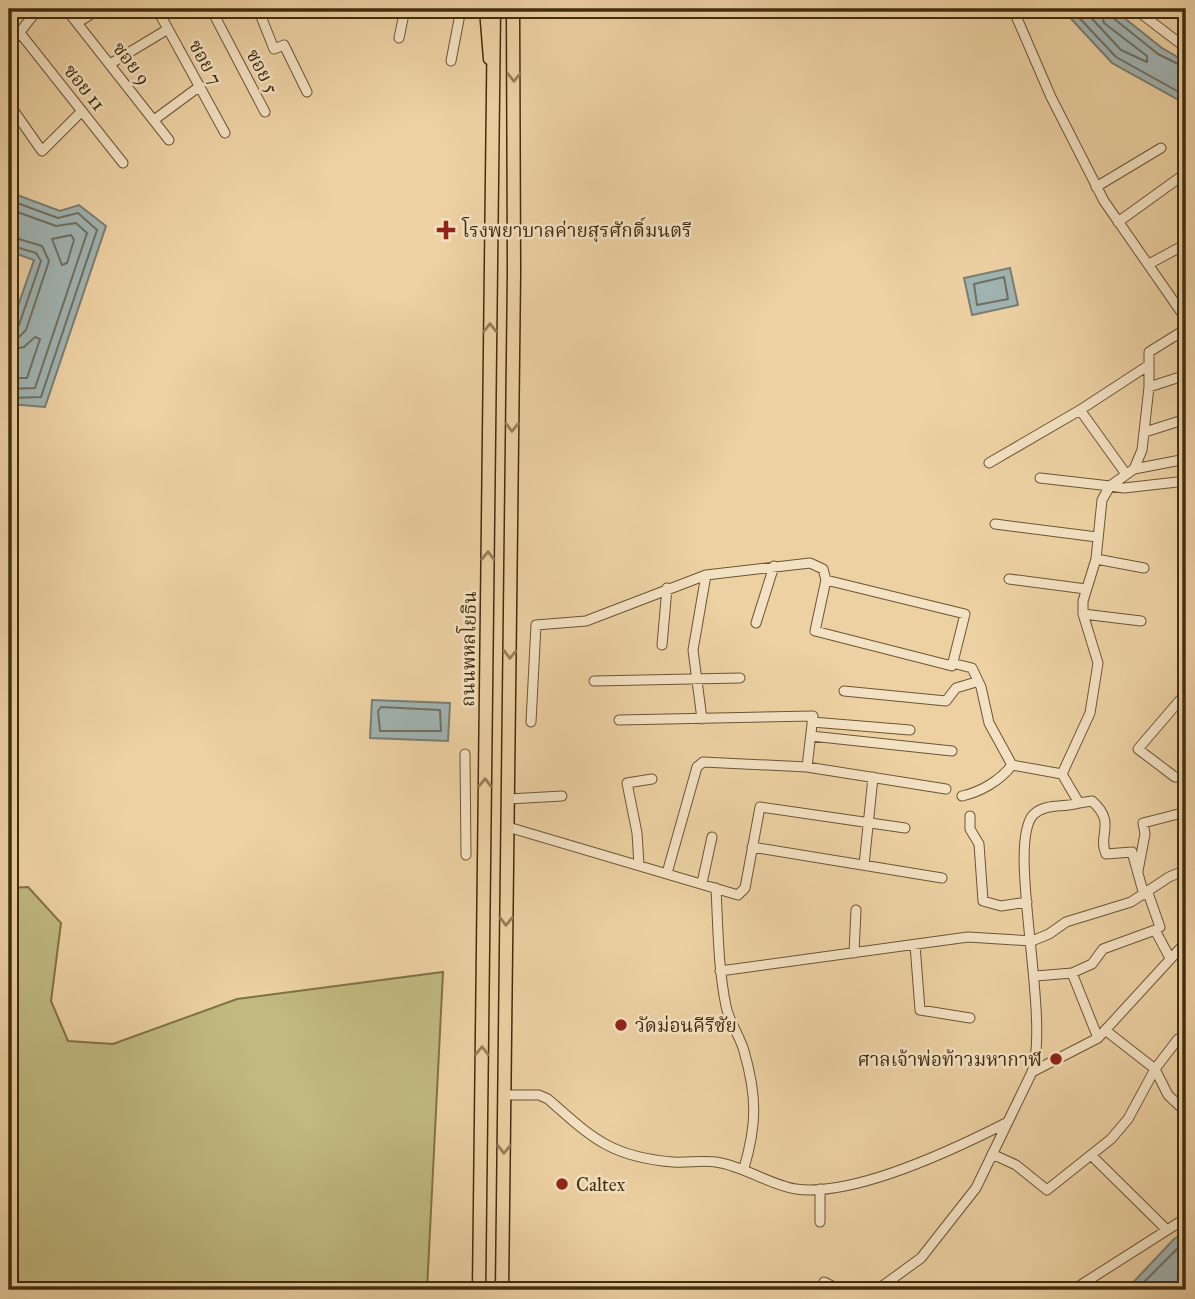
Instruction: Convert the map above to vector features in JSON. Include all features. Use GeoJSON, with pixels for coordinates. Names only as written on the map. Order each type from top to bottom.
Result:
{"type":"FeatureCollection","features":[{"type":"Feature","properties":{"kind":"highway","name":"ถนนพหลโยธิน"},"geometry":{"type":"LineString","coordinates":[[479,1290],[494,9]]}},
{"type":"Feature","properties":{"kind":"highway"},"geometry":{"type":"LineString","coordinates":[[502,1290],[513,9]]}},
{"type":"Feature","properties":{"kind":"highway"},"geometry":{"type":"LineString","coordinates":[[483,851],[507,853]]}},
{"type":"Feature","properties":{"kind":"main road"},"geometry":{"type":"LineString","coordinates":[[485,9],[486,38],[494,86]]}},
{"type":"Feature","properties":{"kind":"street"},"geometry":{"type":"LineString","coordinates":[[9,46],[38,9]]}},
{"type":"Feature","properties":{"kind":"street","name":"ซอย 9"},"geometry":{"type":"LineString","coordinates":[[66,9],[169,140]]}},
{"type":"Feature","properties":{"kind":"street"},"geometry":{"type":"LineString","coordinates":[[77,23],[99,9]]}},
{"type":"Feature","properties":{"kind":"street","name":"ซอย 7"},"geometry":{"type":"LineString","coordinates":[[157,9],[225,133]]}},
{"type":"Feature","properties":{"kind":"street","name":"ซอย 5"},"geometry":{"type":"LineString","coordinates":[[211,9],[265,112]]}},
{"type":"Feature","properties":{"kind":"street"},"geometry":{"type":"LineString","coordinates":[[258,9],[274,49],[284,45],[307,92]]}},
{"type":"Feature","properties":{"kind":"street"},"geometry":{"type":"LineString","coordinates":[[399,38],[405,9]]}},
{"type":"Feature","properties":{"kind":"street"},"geometry":{"type":"LineString","coordinates":[[451,61],[461,9]]}},
{"type":"Feature","properties":{"kind":"street"},"geometry":{"type":"LineString","coordinates":[[1013,9],[1096,187],[1186,316]]}},
{"type":"Feature","properties":{"kind":"street"},"geometry":{"type":"LineString","coordinates":[[1135,9],[1186,48]]}},
{"type":"Feature","properties":{"kind":"street"},"geometry":{"type":"LineString","coordinates":[[110,64],[168,29]]}},
{"type":"Feature","properties":{"kind":"street","name":"ซอย 11"},"geometry":{"type":"LineString","coordinates":[[20,33],[123,163]]}},
{"type":"Feature","properties":{"kind":"street"},"geometry":{"type":"LineString","coordinates":[[154,120],[200,86]]}},
{"type":"Feature","properties":{"kind":"street"},"geometry":{"type":"LineString","coordinates":[[9,104],[42,151],[82,111]]}},
{"type":"Feature","properties":{"kind":"street"},"geometry":{"type":"LineString","coordinates":[[1096,187],[1161,148]]}},
{"type":"Feature","properties":{"kind":"street"},"geometry":{"type":"LineString","coordinates":[[1118,222],[1186,173]]}},
{"type":"Feature","properties":{"kind":"street"},"geometry":{"type":"LineString","coordinates":[[1149,264],[1186,244]]}},
{"type":"Feature","properties":{"kind":"street"},"geometry":{"type":"LineString","coordinates":[[1130,471],[1146,432],[1150,350],[1186,328]]}},
{"type":"Feature","properties":{"kind":"street"},"geometry":{"type":"LineString","coordinates":[[989,463],[1080,410],[1149,365]]}},
{"type":"Feature","properties":{"kind":"street"},"geometry":{"type":"LineString","coordinates":[[1149,387],[1186,375]]}},
{"type":"Feature","properties":{"kind":"street"},"geometry":{"type":"LineString","coordinates":[[1080,410],[1130,471]]}},
{"type":"Feature","properties":{"kind":"street"},"geometry":{"type":"LineString","coordinates":[[1146,432],[1186,419]]}},
{"type":"Feature","properties":{"kind":"street"},"geometry":{"type":"LineString","coordinates":[[1062,774],[1088,724],[1098,668],[1083,614],[1086,589],[1096,559],[1102,500],[1110,486],[1130,471],[1186,459]]}},
{"type":"Feature","properties":{"kind":"street"},"geometry":{"type":"LineString","coordinates":[[1040,478],[1124,488],[1186,481]]}},
{"type":"Feature","properties":{"kind":"street"},"geometry":{"type":"LineString","coordinates":[[995,524],[1097,537]]}},
{"type":"Feature","properties":{"kind":"street"},"geometry":{"type":"LineString","coordinates":[[1096,559],[1144,568]]}},
{"type":"Feature","properties":{"kind":"street"},"geometry":{"type":"LineString","coordinates":[[531,722],[536,625],[586,621],[667,587],[706,575],[774,566],[810,563],[823,569],[826,580],[815,631],[951,667],[965,614],[826,580]]}},
{"type":"Feature","properties":{"kind":"street"},"geometry":{"type":"LineString","coordinates":[[756,624],[774,566]]}},
{"type":"Feature","properties":{"kind":"street"},"geometry":{"type":"LineString","coordinates":[[702,719],[694,650],[706,575]]}},
{"type":"Feature","properties":{"kind":"street"},"geometry":{"type":"LineString","coordinates":[[1009,579],[1086,589]]}},
{"type":"Feature","properties":{"kind":"street"},"geometry":{"type":"LineString","coordinates":[[663,645],[667,587]]}},
{"type":"Feature","properties":{"kind":"street"},"geometry":{"type":"LineString","coordinates":[[1083,614],[1141,621]]}},
{"type":"Feature","properties":{"kind":"street"},"geometry":{"type":"LineString","coordinates":[[953,663],[972,668],[976,682],[981,687],[989,723],[1012,765]]}},
{"type":"Feature","properties":{"kind":"street"},"geometry":{"type":"LineString","coordinates":[[594,681],[740,678]]}},
{"type":"Feature","properties":{"kind":"street"},"geometry":{"type":"LineString","coordinates":[[844,691],[946,702],[956,688],[976,682]]}},
{"type":"Feature","properties":{"kind":"street"},"geometry":{"type":"LineString","coordinates":[[1186,693],[1138,749],[1175,777],[1186,777]]}},
{"type":"Feature","properties":{"kind":"street"},"geometry":{"type":"LineString","coordinates":[[619,720],[813,716],[807,767]]}},
{"type":"Feature","properties":{"kind":"street"},"geometry":{"type":"LineString","coordinates":[[812,722],[910,730]]}},
{"type":"Feature","properties":{"kind":"street"},"geometry":{"type":"LineString","coordinates":[[811,736],[951,751]]}},
{"type":"Feature","properties":{"kind":"street"},"geometry":{"type":"LineString","coordinates":[[464,754],[466,855]]}},
{"type":"Feature","properties":{"kind":"street"},"geometry":{"type":"LineString","coordinates":[[667,873],[700,764],[807,767],[946,789]]}},
{"type":"Feature","properties":{"kind":"street"},"geometry":{"type":"LineString","coordinates":[[1012,765],[1062,774],[1079,803]]}},
{"type":"Feature","properties":{"kind":"street"},"geometry":{"type":"LineString","coordinates":[[962,796],[976,793],[1000,778],[1012,765]]}},
{"type":"Feature","properties":{"kind":"street"},"geometry":{"type":"LineString","coordinates":[[864,865],[873,777]]}},
{"type":"Feature","properties":{"kind":"street"},"geometry":{"type":"LineString","coordinates":[[639,865],[637,833],[627,783],[652,779]]}},
{"type":"Feature","properties":{"kind":"street"},"geometry":{"type":"LineString","coordinates":[[508,799],[562,796]]}},
{"type":"Feature","properties":{"kind":"street"},"geometry":{"type":"LineString","coordinates":[[877,1290],[889,1287],[926,1252],[976,1188],[1032,1072],[1038,1043],[1023,834],[1028,821],[1040,809],[1094,803],[1105,821],[1104,852],[1131,851],[1160,927],[1103,949],[1091,964],[1072,973],[1035,976]]}},
{"type":"Feature","properties":{"kind":"street"},"geometry":{"type":"LineString","coordinates":[[508,827],[738,895],[745,888],[760,807],[905,828]]}},
{"type":"Feature","properties":{"kind":"street"},"geometry":{"type":"LineString","coordinates":[[1138,873],[1145,834],[1143,823],[1186,813]]}},
{"type":"Feature","properties":{"kind":"street"},"geometry":{"type":"LineString","coordinates":[[970,816],[970,829],[979,844],[984,901],[1001,906],[1027,902]]}},
{"type":"Feature","properties":{"kind":"street"},"geometry":{"type":"LineString","coordinates":[[702,883],[712,836]]}},
{"type":"Feature","properties":{"kind":"street"},"geometry":{"type":"LineString","coordinates":[[752,847],[943,877]]}},
{"type":"Feature","properties":{"kind":"street"},"geometry":{"type":"LineString","coordinates":[[720,971],[968,937],[1032,941],[1049,934],[1066,922],[1146,894],[1169,877],[1186,870]]}},
{"type":"Feature","properties":{"kind":"street"},"geometry":{"type":"LineString","coordinates":[[716,888],[720,971],[726,1010],[744,1050],[753,1093],[755,1129],[744,1168]]}},
{"type":"Feature","properties":{"kind":"street"},"geometry":{"type":"LineString","coordinates":[[854,953],[856,910]]}},
{"type":"Feature","properties":{"kind":"street"},"geometry":{"type":"LineString","coordinates":[[1155,930],[1170,958]]}},
{"type":"Feature","properties":{"kind":"street"},"geometry":{"type":"LineString","coordinates":[[1032,1072],[1098,1038],[1186,942]]}},
{"type":"Feature","properties":{"kind":"street"},"geometry":{"type":"LineString","coordinates":[[915,945],[920,1010],[970,1018]]}},
{"type":"Feature","properties":{"kind":"street"},"geometry":{"type":"LineString","coordinates":[[1072,973],[1098,1038]]}},
{"type":"Feature","properties":{"kind":"street"},"geometry":{"type":"LineString","coordinates":[[1105,1030],[1155,1069],[1168,1095],[1186,1112]]}},
{"type":"Feature","properties":{"kind":"street"},"geometry":{"type":"LineString","coordinates":[[992,1154],[1016,1165],[1047,1190],[1091,1155],[1128,1119],[1155,1069],[1178,1039],[1186,1042]]}},
{"type":"Feature","properties":{"kind":"street"},"geometry":{"type":"LineString","coordinates":[[505,1095],[539,1095],[548,1099],[594,1139],[615,1151],[668,1161],[714,1161],[744,1168],[795,1189],[820,1189],[894,1172],[952,1151],[1008,1122]]}},
{"type":"Feature","properties":{"kind":"street"},"geometry":{"type":"LineString","coordinates":[[1091,1155],[1167,1230]]}},
{"type":"Feature","properties":{"kind":"street"},"geometry":{"type":"LineString","coordinates":[[820,1189],[820,1222]]}},
{"type":"Feature","properties":{"kind":"street"},"geometry":{"type":"LineString","coordinates":[[1073,1290],[1186,1218]]}},
{"type":"Feature","properties":{"kind":"street"},"geometry":{"type":"LineString","coordinates":[[824,1282],[840,1290]]}},
{"type":"Feature","properties":{"kind":"shaded area"},"geometry":{"type":"Polygon","coordinates":[[[28,887],[61,923],[51,1001],[68,1041],[113,1044],[237,999],[443,972],[427,1290],[9,1290],[9,888],[28,887]]]}},
{"type":"Feature","properties":{"kind":"water"},"geometry":{"type":"Polygon","coordinates":[[[1062,9],[1113,9],[1162,48],[1186,62],[1186,104],[1112,63],[1062,9]]]}},
{"type":"Feature","properties":{"kind":"water"},"geometry":{"type":"Polygon","coordinates":[[[9,192],[60,211],[79,205],[106,226],[45,407],[9,404],[9,332],[34,260],[9,251],[9,192]]]}},
{"type":"Feature","properties":{"kind":"water"},"geometry":{"type":"Polygon","coordinates":[[[1010,268],[1018,305],[972,315],[964,278],[1010,268]]]}},
{"type":"Feature","properties":{"kind":"water"},"geometry":{"type":"Polygon","coordinates":[[[372,700],[450,703],[448,741],[370,738],[372,700]]]}},
{"type":"Feature","properties":{"kind":"water"},"geometry":{"type":"Polygon","coordinates":[[[1186,1232],[1186,1275],[1168,1290],[1126,1290],[1174,1239],[1186,1232]]]}},
{"type":"Feature","properties":{"kind":"place","name":"โรงพยาบาลค่ายสุรศักดิ์มนตรี"},"geometry":{"type":"Point","coordinates":[446,230]}},
{"type":"Feature","properties":{"kind":"place","name":"วัดม่อนคีรีชัย"},"geometry":{"type":"Point","coordinates":[621,1025]}},
{"type":"Feature","properties":{"kind":"place","name":"ศาลเจ้าพ่อท้าวมหากาฬ"},"geometry":{"type":"Point","coordinates":[1056,1059]}},
{"type":"Feature","properties":{"kind":"place","name":"Caltex"},"geometry":{"type":"Point","coordinates":[562,1184]}}]}
